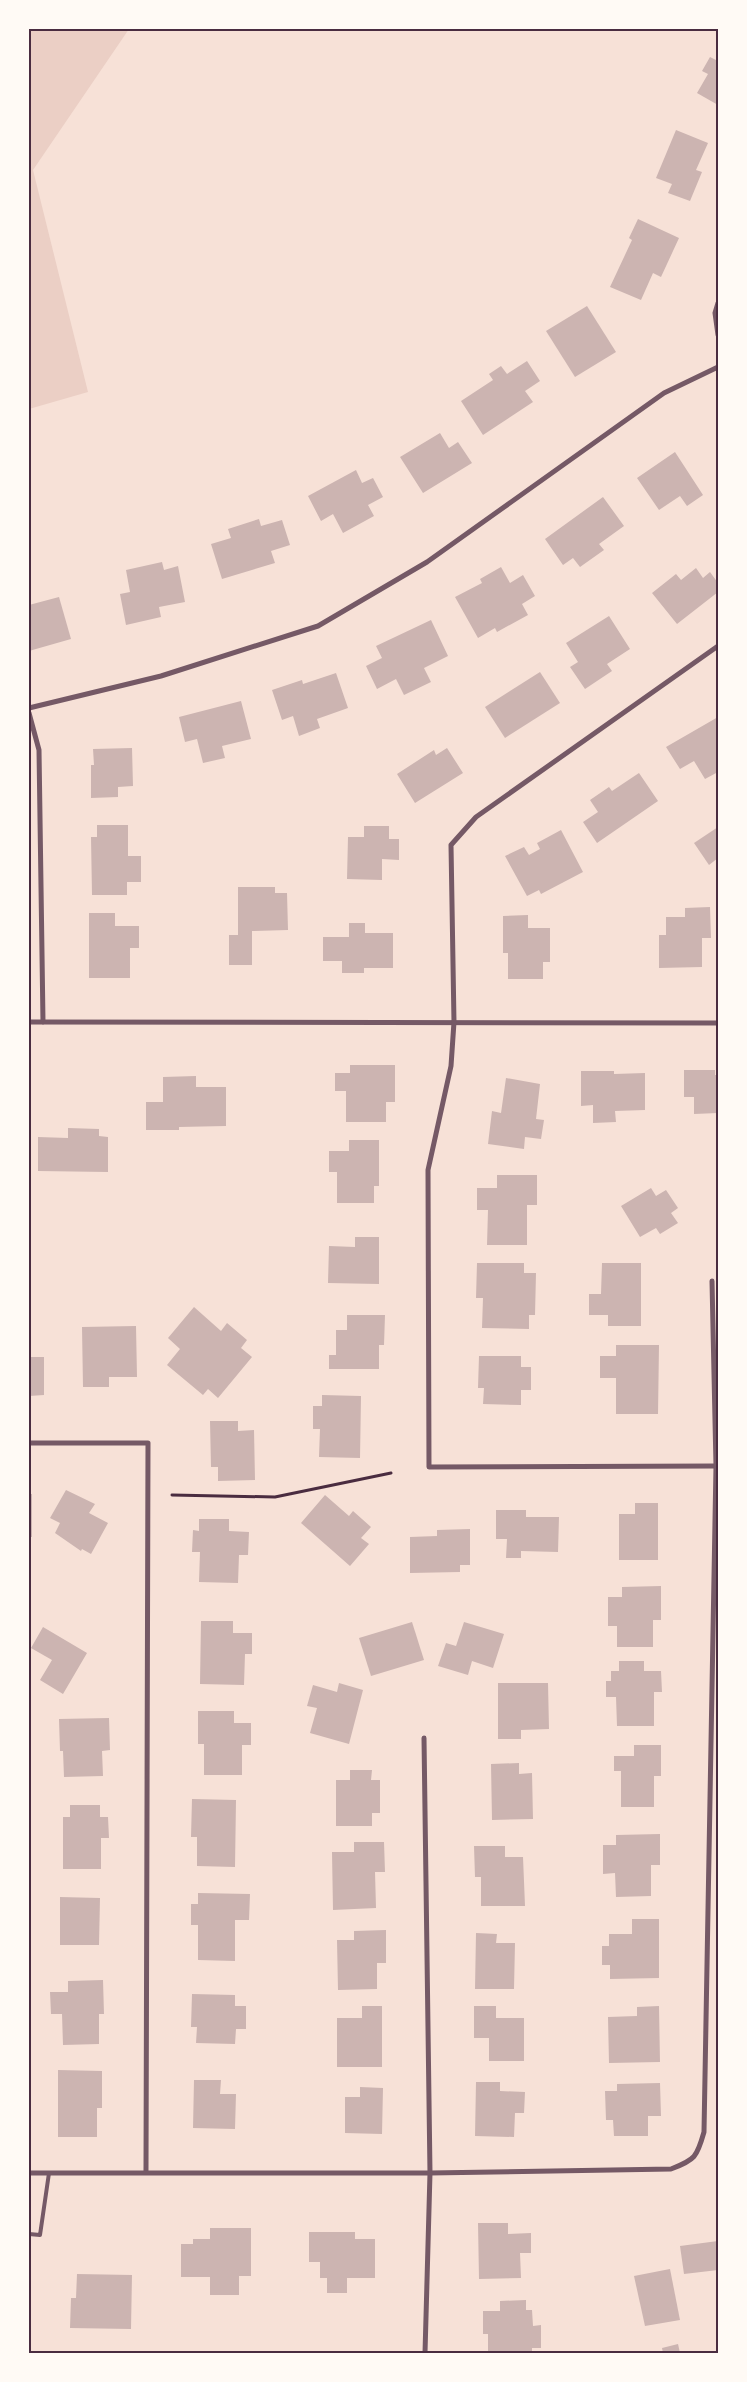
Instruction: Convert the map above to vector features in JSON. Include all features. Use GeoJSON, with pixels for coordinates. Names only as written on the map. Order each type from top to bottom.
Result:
{"type":"FeatureCollection","features":[{"type":"Feature","properties":{"kind":"street"},"geometry":{"type":"LineString","coordinates":[[718,304],[715,313],[718,335]]}},
{"type":"Feature","properties":{"kind":"street"},"geometry":{"type":"LineString","coordinates":[[29,708],[161,676],[318,626],[427,562],[664,393],[718,368]]}},
{"type":"Feature","properties":{"kind":"street"},"geometry":{"type":"LineString","coordinates":[[716,1466],[429,1467],[428,1170],[451,1066],[454,1022],[451,845],[476,817],[718,646]]}},
{"type":"Feature","properties":{"kind":"street"},"geometry":{"type":"LineString","coordinates":[[29,713],[39,750],[43,1022]]}},
{"type":"Feature","properties":{"kind":"street"},"geometry":{"type":"LineString","coordinates":[[29,1022],[718,1023]]}},
{"type":"Feature","properties":{"kind":"street"},"geometry":{"type":"LineString","coordinates":[[29,2173],[430,2173],[671,2169],[690,2162],[700,2148],[704,2122],[716,1466],[712,1281]]}},
{"type":"Feature","properties":{"kind":"street"},"geometry":{"type":"LineString","coordinates":[[29,1443],[148,1443],[146,2172]]}},
{"type":"Feature","properties":{"kind":"street"},"geometry":{"type":"LineString","coordinates":[[424,1738],[430,2173],[425,2353]]}},
{"type":"Feature","properties":{"kind":"lane"},"geometry":{"type":"LineString","coordinates":[[29,2234],[40,2235],[49,2173]]}},
{"type":"Feature","properties":{"kind":"path"},"geometry":{"type":"LineString","coordinates":[[172,1495],[274,1497],[391,1473]]}},
{"type":"Feature","properties":{"kind":"shaded area"},"geometry":{"type":"Polygon","coordinates":[[[29,29],[129,29],[33,170],[88,392],[29,409],[29,29]]]}},
{"type":"Feature","properties":{"kind":"building"},"geometry":{"type":"Polygon","coordinates":[[[718,56],[718,105],[697,93],[708,74],[702,71],[710,57],[716,60],[718,56]]]}},
{"type":"Feature","properties":{"kind":"building"},"geometry":{"type":"Polygon","coordinates":[[[676,130],[708,143],[696,170],[702,172],[690,201],[668,193],[672,184],[656,178],[676,130]]]}},
{"type":"Feature","properties":{"kind":"building"},"geometry":{"type":"Polygon","coordinates":[[[638,219],[679,238],[661,277],[653,273],[641,300],[610,287],[632,240],[629,238],[638,219]]]}},
{"type":"Feature","properties":{"kind":"building"},"geometry":{"type":"Polygon","coordinates":[[[587,306],[616,352],[575,377],[546,331],[587,306]]]}},
{"type":"Feature","properties":{"kind":"building"},"geometry":{"type":"Polygon","coordinates":[[[527,361],[540,381],[525,391],[533,402],[483,435],[461,401],[493,380],[489,374],[501,366],[507,374],[527,361]]]}},
{"type":"Feature","properties":{"kind":"building"},"geometry":{"type":"Polygon","coordinates":[[[440,433],[449,448],[458,442],[472,463],[423,493],[400,457],[440,433]]]}},
{"type":"Feature","properties":{"kind":"building"},"geometry":{"type":"Polygon","coordinates":[[[675,452],[703,495],[687,506],[680,496],[659,510],[637,478],[675,452]]]}},
{"type":"Feature","properties":{"kind":"building"},"geometry":{"type":"Polygon","coordinates":[[[356,470],[362,483],[373,478],[383,497],[368,505],[374,516],[343,533],[333,514],[321,521],[308,496],[356,470]]]}},
{"type":"Feature","properties":{"kind":"building"},"geometry":{"type":"Polygon","coordinates":[[[603,497],[624,526],[599,544],[604,550],[580,567],[573,558],[563,565],[545,539],[603,497]]]}},
{"type":"Feature","properties":{"kind":"building"},"geometry":{"type":"Polygon","coordinates":[[[259,519],[261,526],[282,520],[290,545],[271,551],[275,563],[222,579],[211,544],[231,538],[228,529],[259,519]]]}},
{"type":"Feature","properties":{"kind":"building"},"geometry":{"type":"Polygon","coordinates":[[[162,562],[164,570],[178,566],[185,602],[159,607],[161,617],[126,625],[120,594],[130,592],[126,570],[162,562]]]}},
{"type":"Feature","properties":{"kind":"building"},"geometry":{"type":"Polygon","coordinates":[[[501,567],[510,583],[523,575],[535,596],[522,604],[528,615],[497,632],[495,628],[478,638],[455,597],[482,583],[480,579],[501,567]]]}},
{"type":"Feature","properties":{"kind":"building"},"geometry":{"type":"Polygon","coordinates":[[[696,568],[703,578],[710,572],[718,583],[718,592],[677,624],[652,593],[676,574],[681,580],[696,568]]]}},
{"type":"Feature","properties":{"kind":"building"},"geometry":{"type":"Polygon","coordinates":[[[59,597],[71,639],[29,651],[29,605],[59,597]]]}},
{"type":"Feature","properties":{"kind":"building"},"geometry":{"type":"Polygon","coordinates":[[[609,616],[630,649],[607,664],[612,671],[585,689],[570,667],[578,662],[566,643],[609,616]]]}},
{"type":"Feature","properties":{"kind":"building"},"geometry":{"type":"Polygon","coordinates":[[[431,620],[448,656],[424,668],[431,682],[404,695],[396,679],[377,689],[366,666],[382,658],[376,646],[431,620]]]}},
{"type":"Feature","properties":{"kind":"building"},"geometry":{"type":"Polygon","coordinates":[[[540,672],[560,703],[505,738],[485,707],[540,672]]]}},
{"type":"Feature","properties":{"kind":"building"},"geometry":{"type":"Polygon","coordinates":[[[336,673],[348,708],[317,719],[320,728],[299,736],[293,716],[282,720],[272,690],[302,680],[303,684],[336,673]]]}},
{"type":"Feature","properties":{"kind":"building"},"geometry":{"type":"Polygon","coordinates":[[[241,701],[251,739],[222,746],[225,758],[203,763],[197,739],[185,742],[179,717],[241,701]]]}},
{"type":"Feature","properties":{"kind":"building"},"geometry":{"type":"Polygon","coordinates":[[[718,717],[718,759],[716,760],[718,772],[705,779],[694,761],[680,769],[666,747],[718,717]]]}},
{"type":"Feature","properties":{"kind":"building"},"geometry":{"type":"Polygon","coordinates":[[[132,748],[133,786],[118,787],[118,797],[91,798],[91,765],[94,765],[93,749],[132,748]]]}},
{"type":"Feature","properties":{"kind":"building"},"geometry":{"type":"Polygon","coordinates":[[[447,748],[463,773],[415,803],[397,774],[434,750],[436,755],[447,748]]]}},
{"type":"Feature","properties":{"kind":"building"},"geometry":{"type":"Polygon","coordinates":[[[639,773],[658,801],[597,843],[583,822],[598,812],[590,800],[609,787],[612,791],[639,773]]]}},
{"type":"Feature","properties":{"kind":"building"},"geometry":{"type":"Polygon","coordinates":[[[97,825],[128,825],[128,856],[141,856],[141,882],[127,882],[127,895],[92,895],[91,837],[97,837],[97,825]]]}},
{"type":"Feature","properties":{"kind":"building"},"geometry":{"type":"Polygon","coordinates":[[[364,826],[389,826],[389,839],[399,839],[399,860],[382,859],[382,880],[347,879],[348,837],[364,837],[364,826]]]}},
{"type":"Feature","properties":{"kind":"building"},"geometry":{"type":"Polygon","coordinates":[[[718,827],[718,858],[709,865],[694,843],[718,827]]]}},
{"type":"Feature","properties":{"kind":"building"},"geometry":{"type":"Polygon","coordinates":[[[561,830],[583,872],[541,894],[539,890],[527,896],[505,856],[524,847],[529,855],[540,849],[537,843],[561,830]]]}},
{"type":"Feature","properties":{"kind":"building"},"geometry":{"type":"Polygon","coordinates":[[[238,887],[275,887],[275,893],[287,893],[288,930],[252,931],[252,965],[229,965],[229,935],[238,935],[238,887]]]}},
{"type":"Feature","properties":{"kind":"building"},"geometry":{"type":"Polygon","coordinates":[[[710,907],[711,938],[702,938],[702,967],[659,968],[659,935],[666,935],[666,917],[685,917],[685,908],[710,907]]]}},
{"type":"Feature","properties":{"kind":"building"},"geometry":{"type":"Polygon","coordinates":[[[89,913],[115,913],[115,926],[139,926],[139,948],[130,948],[130,978],[89,978],[89,913]]]}},
{"type":"Feature","properties":{"kind":"building"},"geometry":{"type":"Polygon","coordinates":[[[528,915],[528,928],[550,928],[550,962],[543,962],[543,979],[508,979],[508,953],[503,953],[503,916],[528,915]]]}},
{"type":"Feature","properties":{"kind":"building"},"geometry":{"type":"Polygon","coordinates":[[[349,923],[365,923],[365,933],[393,933],[393,968],[364,968],[364,973],[342,973],[342,961],[323,961],[323,937],[349,937],[349,923]]]}},
{"type":"Feature","properties":{"kind":"building"},"geometry":{"type":"Polygon","coordinates":[[[350,1065],[395,1065],[395,1102],[386,1102],[386,1122],[346,1122],[346,1091],[335,1091],[335,1073],[350,1073],[350,1065]]]}},
{"type":"Feature","properties":{"kind":"building"},"geometry":{"type":"Polygon","coordinates":[[[684,1070],[715,1070],[715,1075],[718,1075],[718,1113],[694,1114],[694,1097],[684,1097],[684,1070]]]}},
{"type":"Feature","properties":{"kind":"building"},"geometry":{"type":"Polygon","coordinates":[[[581,1071],[614,1071],[614,1074],[645,1073],[645,1110],[615,1111],[616,1122],[593,1123],[593,1105],[581,1106],[581,1071]]]}},
{"type":"Feature","properties":{"kind":"building"},"geometry":{"type":"Polygon","coordinates":[[[196,1076],[196,1087],[226,1087],[226,1126],[179,1127],[179,1130],[146,1130],[146,1102],[163,1102],[163,1077],[196,1076]]]}},
{"type":"Feature","properties":{"kind":"building"},"geometry":{"type":"Polygon","coordinates":[[[506,1078],[540,1084],[536,1119],[544,1120],[541,1139],[525,1137],[524,1149],[488,1144],[492,1111],[501,1113],[506,1078]]]}},
{"type":"Feature","properties":{"kind":"building"},"geometry":{"type":"Polygon","coordinates":[[[68,1128],[99,1129],[99,1136],[108,1137],[108,1172],[38,1171],[38,1137],[68,1138],[68,1128]]]}},
{"type":"Feature","properties":{"kind":"building"},"geometry":{"type":"Polygon","coordinates":[[[349,1140],[379,1140],[379,1186],[374,1186],[374,1203],[337,1203],[337,1172],[329,1172],[329,1151],[349,1151],[349,1140]]]}},
{"type":"Feature","properties":{"kind":"building"},"geometry":{"type":"Polygon","coordinates":[[[497,1175],[537,1175],[537,1205],[527,1205],[527,1245],[487,1245],[488,1210],[477,1210],[477,1188],[497,1188],[497,1175]]]}},
{"type":"Feature","properties":{"kind":"building"},"geometry":{"type":"Polygon","coordinates":[[[651,1188],[656,1196],[666,1190],[678,1208],[671,1213],[678,1223],[660,1234],[656,1228],[640,1237],[621,1206],[651,1188]]]}},
{"type":"Feature","properties":{"kind":"building"},"geometry":{"type":"Polygon","coordinates":[[[355,1237],[379,1237],[379,1284],[328,1283],[329,1246],[355,1247],[355,1237]]]}},
{"type":"Feature","properties":{"kind":"building"},"geometry":{"type":"Polygon","coordinates":[[[477,1263],[524,1263],[524,1273],[536,1273],[535,1315],[529,1315],[529,1329],[482,1328],[483,1298],[476,1298],[477,1263]]]}},
{"type":"Feature","properties":{"kind":"building"},"geometry":{"type":"Polygon","coordinates":[[[602,1263],[641,1263],[641,1326],[608,1326],[608,1315],[589,1315],[589,1294],[601,1294],[602,1263]]]}},
{"type":"Feature","properties":{"kind":"building"},"geometry":{"type":"Polygon","coordinates":[[[194,1307],[221,1331],[227,1323],[247,1340],[241,1348],[252,1357],[218,1398],[208,1389],[203,1395],[167,1365],[180,1349],[168,1338],[194,1307]]]}},
{"type":"Feature","properties":{"kind":"building"},"geometry":{"type":"Polygon","coordinates":[[[347,1315],[385,1315],[384,1345],[379,1345],[379,1369],[329,1369],[329,1355],[336,1355],[336,1330],[347,1330],[347,1315]]]}},
{"type":"Feature","properties":{"kind":"building"},"geometry":{"type":"Polygon","coordinates":[[[136,1326],[137,1377],[109,1377],[109,1387],[83,1387],[82,1327],[136,1326]]]}},
{"type":"Feature","properties":{"kind":"building"},"geometry":{"type":"Polygon","coordinates":[[[616,1345],[659,1345],[658,1414],[616,1414],[616,1378],[600,1378],[600,1356],[616,1356],[616,1345]]]}},
{"type":"Feature","properties":{"kind":"building"},"geometry":{"type":"Polygon","coordinates":[[[479,1356],[521,1356],[521,1367],[531,1367],[531,1390],[521,1390],[521,1405],[483,1404],[484,1388],[478,1388],[479,1356]]]}},
{"type":"Feature","properties":{"kind":"building"},"geometry":{"type":"Polygon","coordinates":[[[29,1357],[44,1357],[44,1395],[29,1396],[29,1357]]]}},
{"type":"Feature","properties":{"kind":"building"},"geometry":{"type":"Polygon","coordinates":[[[322,1395],[361,1396],[360,1458],[319,1457],[320,1429],[313,1429],[313,1406],[322,1406],[322,1395]]]}},
{"type":"Feature","properties":{"kind":"building"},"geometry":{"type":"Polygon","coordinates":[[[210,1421],[238,1421],[238,1431],[254,1430],[255,1480],[218,1481],[218,1467],[211,1467],[210,1421]]]}},
{"type":"Feature","properties":{"kind":"building"},"geometry":{"type":"Polygon","coordinates":[[[66,1490],[95,1504],[89,1513],[108,1523],[91,1554],[82,1549],[81,1551],[55,1533],[60,1523],[50,1518],[66,1490]]]}},
{"type":"Feature","properties":{"kind":"building"},"geometry":{"type":"Polygon","coordinates":[[[29,1494],[32,1494],[32,1537],[29,1537],[29,1494]]]}},
{"type":"Feature","properties":{"kind":"building"},"geometry":{"type":"Polygon","coordinates":[[[325,1495],[349,1516],[353,1511],[371,1527],[361,1538],[369,1544],[350,1566],[301,1523],[325,1495]]]}},
{"type":"Feature","properties":{"kind":"building"},"geometry":{"type":"Polygon","coordinates":[[[635,1503],[658,1503],[658,1560],[619,1560],[619,1514],[635,1514],[635,1503]]]}},
{"type":"Feature","properties":{"kind":"building"},"geometry":{"type":"Polygon","coordinates":[[[496,1510],[526,1510],[526,1517],[559,1517],[558,1552],[521,1551],[521,1558],[506,1558],[507,1539],[496,1539],[496,1510]]]}},
{"type":"Feature","properties":{"kind":"building"},"geometry":{"type":"Polygon","coordinates":[[[199,1519],[229,1519],[229,1531],[249,1532],[248,1555],[239,1555],[238,1583],[199,1582],[200,1552],[192,1552],[193,1530],[199,1531],[199,1519]]]}},
{"type":"Feature","properties":{"kind":"building"},"geometry":{"type":"Polygon","coordinates":[[[470,1529],[470,1565],[460,1565],[460,1572],[410,1573],[410,1537],[437,1536],[437,1530],[470,1529]]]}},
{"type":"Feature","properties":{"kind":"building"},"geometry":{"type":"Polygon","coordinates":[[[661,1586],[661,1620],[653,1620],[653,1647],[617,1647],[617,1626],[608,1626],[608,1597],[622,1597],[622,1587],[661,1586]]]}},
{"type":"Feature","properties":{"kind":"building"},"geometry":{"type":"Polygon","coordinates":[[[201,1621],[233,1621],[233,1633],[252,1633],[252,1654],[245,1654],[244,1685],[200,1684],[201,1621]]]}},
{"type":"Feature","properties":{"kind":"building"},"geometry":{"type":"Polygon","coordinates":[[[412,1622],[424,1660],[371,1676],[359,1638],[412,1622]]]}},
{"type":"Feature","properties":{"kind":"building"},"geometry":{"type":"Polygon","coordinates":[[[464,1622],[504,1634],[493,1668],[472,1661],[468,1675],[438,1666],[446,1643],[456,1646],[464,1622]]]}},
{"type":"Feature","properties":{"kind":"building"},"geometry":{"type":"Polygon","coordinates":[[[43,1627],[87,1653],[63,1694],[40,1680],[52,1660],[31,1648],[43,1627]]]}},
{"type":"Feature","properties":{"kind":"building"},"geometry":{"type":"Polygon","coordinates":[[[619,1661],[644,1661],[644,1671],[661,1671],[662,1692],[654,1692],[654,1726],[617,1726],[616,1697],[606,1697],[606,1681],[611,1681],[611,1671],[619,1671],[619,1661]]]}},
{"type":"Feature","properties":{"kind":"building"},"geometry":{"type":"Polygon","coordinates":[[[339,1683],[363,1690],[349,1744],[310,1733],[317,1708],[307,1706],[313,1685],[337,1692],[339,1683]]]}},
{"type":"Feature","properties":{"kind":"building"},"geometry":{"type":"Polygon","coordinates":[[[498,1683],[548,1683],[549,1729],[521,1730],[521,1739],[498,1739],[498,1683]]]}},
{"type":"Feature","properties":{"kind":"building"},"geometry":{"type":"Polygon","coordinates":[[[198,1711],[234,1711],[234,1723],[251,1723],[251,1745],[242,1745],[242,1775],[204,1775],[204,1744],[198,1744],[198,1711]]]}},
{"type":"Feature","properties":{"kind":"building"},"geometry":{"type":"Polygon","coordinates":[[[109,1718],[110,1750],[102,1751],[103,1776],[64,1777],[63,1751],[60,1751],[59,1719],[109,1718]]]}},
{"type":"Feature","properties":{"kind":"building"},"geometry":{"type":"Polygon","coordinates":[[[634,1745],[661,1745],[661,1776],[654,1776],[654,1807],[621,1807],[621,1771],[614,1771],[614,1756],[634,1756],[634,1745]]]}},
{"type":"Feature","properties":{"kind":"building"},"geometry":{"type":"Polygon","coordinates":[[[519,1763],[519,1774],[532,1773],[533,1819],[492,1820],[491,1764],[519,1763]]]}},
{"type":"Feature","properties":{"kind":"building"},"geometry":{"type":"Polygon","coordinates":[[[350,1770],[372,1770],[371,1780],[380,1780],[380,1813],[372,1813],[372,1826],[336,1826],[336,1780],[350,1780],[350,1770]]]}},
{"type":"Feature","properties":{"kind":"building"},"geometry":{"type":"Polygon","coordinates":[[[192,1799],[236,1800],[235,1867],[197,1866],[197,1837],[191,1837],[192,1799]]]}},
{"type":"Feature","properties":{"kind":"building"},"geometry":{"type":"Polygon","coordinates":[[[70,1805],[100,1805],[100,1817],[108,1817],[109,1838],[101,1838],[101,1869],[63,1869],[63,1817],[70,1817],[70,1805]]]}},
{"type":"Feature","properties":{"kind":"building"},"geometry":{"type":"Polygon","coordinates":[[[660,1834],[660,1865],[651,1865],[651,1896],[616,1897],[615,1873],[603,1874],[603,1845],[616,1845],[616,1835],[660,1834]]]}},
{"type":"Feature","properties":{"kind":"building"},"geometry":{"type":"Polygon","coordinates":[[[354,1842],[384,1842],[385,1872],[375,1872],[376,1908],[333,1910],[332,1852],[354,1852],[354,1842]]]}},
{"type":"Feature","properties":{"kind":"building"},"geometry":{"type":"Polygon","coordinates":[[[474,1846],[505,1846],[505,1857],[523,1857],[525,1906],[481,1906],[481,1877],[475,1877],[474,1846]]]}},
{"type":"Feature","properties":{"kind":"building"},"geometry":{"type":"Polygon","coordinates":[[[198,1893],[250,1894],[249,1920],[235,1920],[235,1961],[198,1960],[198,1925],[191,1925],[191,1904],[198,1904],[198,1893]]]}},
{"type":"Feature","properties":{"kind":"building"},"geometry":{"type":"Polygon","coordinates":[[[60,1897],[100,1898],[99,1945],[60,1945],[60,1897]]]}},
{"type":"Feature","properties":{"kind":"building"},"geometry":{"type":"Polygon","coordinates":[[[632,1919],[659,1919],[659,1978],[610,1979],[610,1965],[602,1965],[602,1946],[609,1946],[609,1934],[632,1934],[632,1919]]]}},
{"type":"Feature","properties":{"kind":"building"},"geometry":{"type":"Polygon","coordinates":[[[386,1930],[386,1963],[377,1963],[377,1989],[338,1990],[337,1940],[354,1940],[354,1931],[386,1930]]]}},
{"type":"Feature","properties":{"kind":"building"},"geometry":{"type":"Polygon","coordinates":[[[476,1933],[497,1934],[496,1943],[515,1943],[514,1989],[475,1989],[476,1933]]]}},
{"type":"Feature","properties":{"kind":"building"},"geometry":{"type":"Polygon","coordinates":[[[103,1980],[104,2014],[99,2014],[99,2044],[63,2045],[62,2014],[51,2014],[50,1992],[68,1992],[68,1981],[103,1980]]]}},
{"type":"Feature","properties":{"kind":"building"},"geometry":{"type":"Polygon","coordinates":[[[192,1994],[235,1995],[235,2006],[246,2006],[246,2029],[236,2029],[235,2044],[196,2043],[197,2027],[191,2027],[192,1994]]]}},
{"type":"Feature","properties":{"kind":"building"},"geometry":{"type":"Polygon","coordinates":[[[362,2006],[382,2006],[382,2067],[337,2067],[337,2018],[362,2018],[362,2006]]]}},
{"type":"Feature","properties":{"kind":"building"},"geometry":{"type":"Polygon","coordinates":[[[474,2006],[496,2006],[496,2018],[524,2018],[524,2061],[489,2061],[489,2038],[474,2038],[474,2006]]]}},
{"type":"Feature","properties":{"kind":"building"},"geometry":{"type":"Polygon","coordinates":[[[659,2006],[660,2062],[609,2063],[608,2017],[637,2016],[637,2007],[659,2006]]]}},
{"type":"Feature","properties":{"kind":"building"},"geometry":{"type":"Polygon","coordinates":[[[58,2070],[102,2071],[102,2108],[97,2108],[97,2137],[58,2137],[58,2070]]]}},
{"type":"Feature","properties":{"kind":"building"},"geometry":{"type":"Polygon","coordinates":[[[194,2080],[221,2080],[220,2094],[236,2094],[235,2129],[193,2128],[194,2080]]]}},
{"type":"Feature","properties":{"kind":"building"},"geometry":{"type":"Polygon","coordinates":[[[476,2082],[500,2082],[500,2091],[525,2092],[524,2113],[515,2113],[514,2137],[475,2136],[476,2082]]]}},
{"type":"Feature","properties":{"kind":"building"},"geometry":{"type":"Polygon","coordinates":[[[660,2083],[661,2116],[648,2116],[648,2136],[614,2136],[613,2120],[606,2120],[605,2091],[617,2091],[617,2084],[660,2083]]]}},
{"type":"Feature","properties":{"kind":"building"},"geometry":{"type":"Polygon","coordinates":[[[360,2087],[383,2088],[382,2134],[345,2133],[345,2097],[360,2097],[360,2087]]]}},
{"type":"Feature","properties":{"kind":"building"},"geometry":{"type":"Polygon","coordinates":[[[478,2223],[508,2223],[508,2234],[531,2233],[531,2253],[520,2253],[521,2278],[479,2279],[478,2223]]]}},
{"type":"Feature","properties":{"kind":"building"},"geometry":{"type":"Polygon","coordinates":[[[210,2228],[251,2228],[251,2276],[239,2276],[239,2295],[210,2295],[210,2277],[181,2277],[181,2244],[193,2244],[193,2239],[210,2239],[210,2228]]]}},
{"type":"Feature","properties":{"kind":"building"},"geometry":{"type":"Polygon","coordinates":[[[309,2232],[355,2232],[355,2239],[375,2239],[375,2278],[347,2278],[347,2293],[327,2293],[327,2278],[320,2278],[320,2262],[309,2262],[309,2232]]]}},
{"type":"Feature","properties":{"kind":"building"},"geometry":{"type":"Polygon","coordinates":[[[718,2241],[718,2270],[684,2274],[680,2246],[718,2241]]]}},
{"type":"Feature","properties":{"kind":"building"},"geometry":{"type":"Polygon","coordinates":[[[670,2269],[680,2320],[645,2326],[634,2276],[670,2269]]]}},
{"type":"Feature","properties":{"kind":"building"},"geometry":{"type":"Polygon","coordinates":[[[77,2274],[132,2275],[131,2329],[70,2328],[71,2298],[76,2298],[77,2274]]]}},
{"type":"Feature","properties":{"kind":"building"},"geometry":{"type":"Polygon","coordinates":[[[526,2300],[526,2310],[532,2310],[533,2326],[541,2325],[541,2348],[532,2348],[532,2353],[488,2353],[488,2334],[483,2334],[483,2311],[500,2311],[500,2301],[526,2300]]]}},
{"type":"Feature","properties":{"kind":"building"},"geometry":{"type":"Polygon","coordinates":[[[678,2344],[680,2353],[663,2353],[662,2348],[678,2344]]]}}]}
